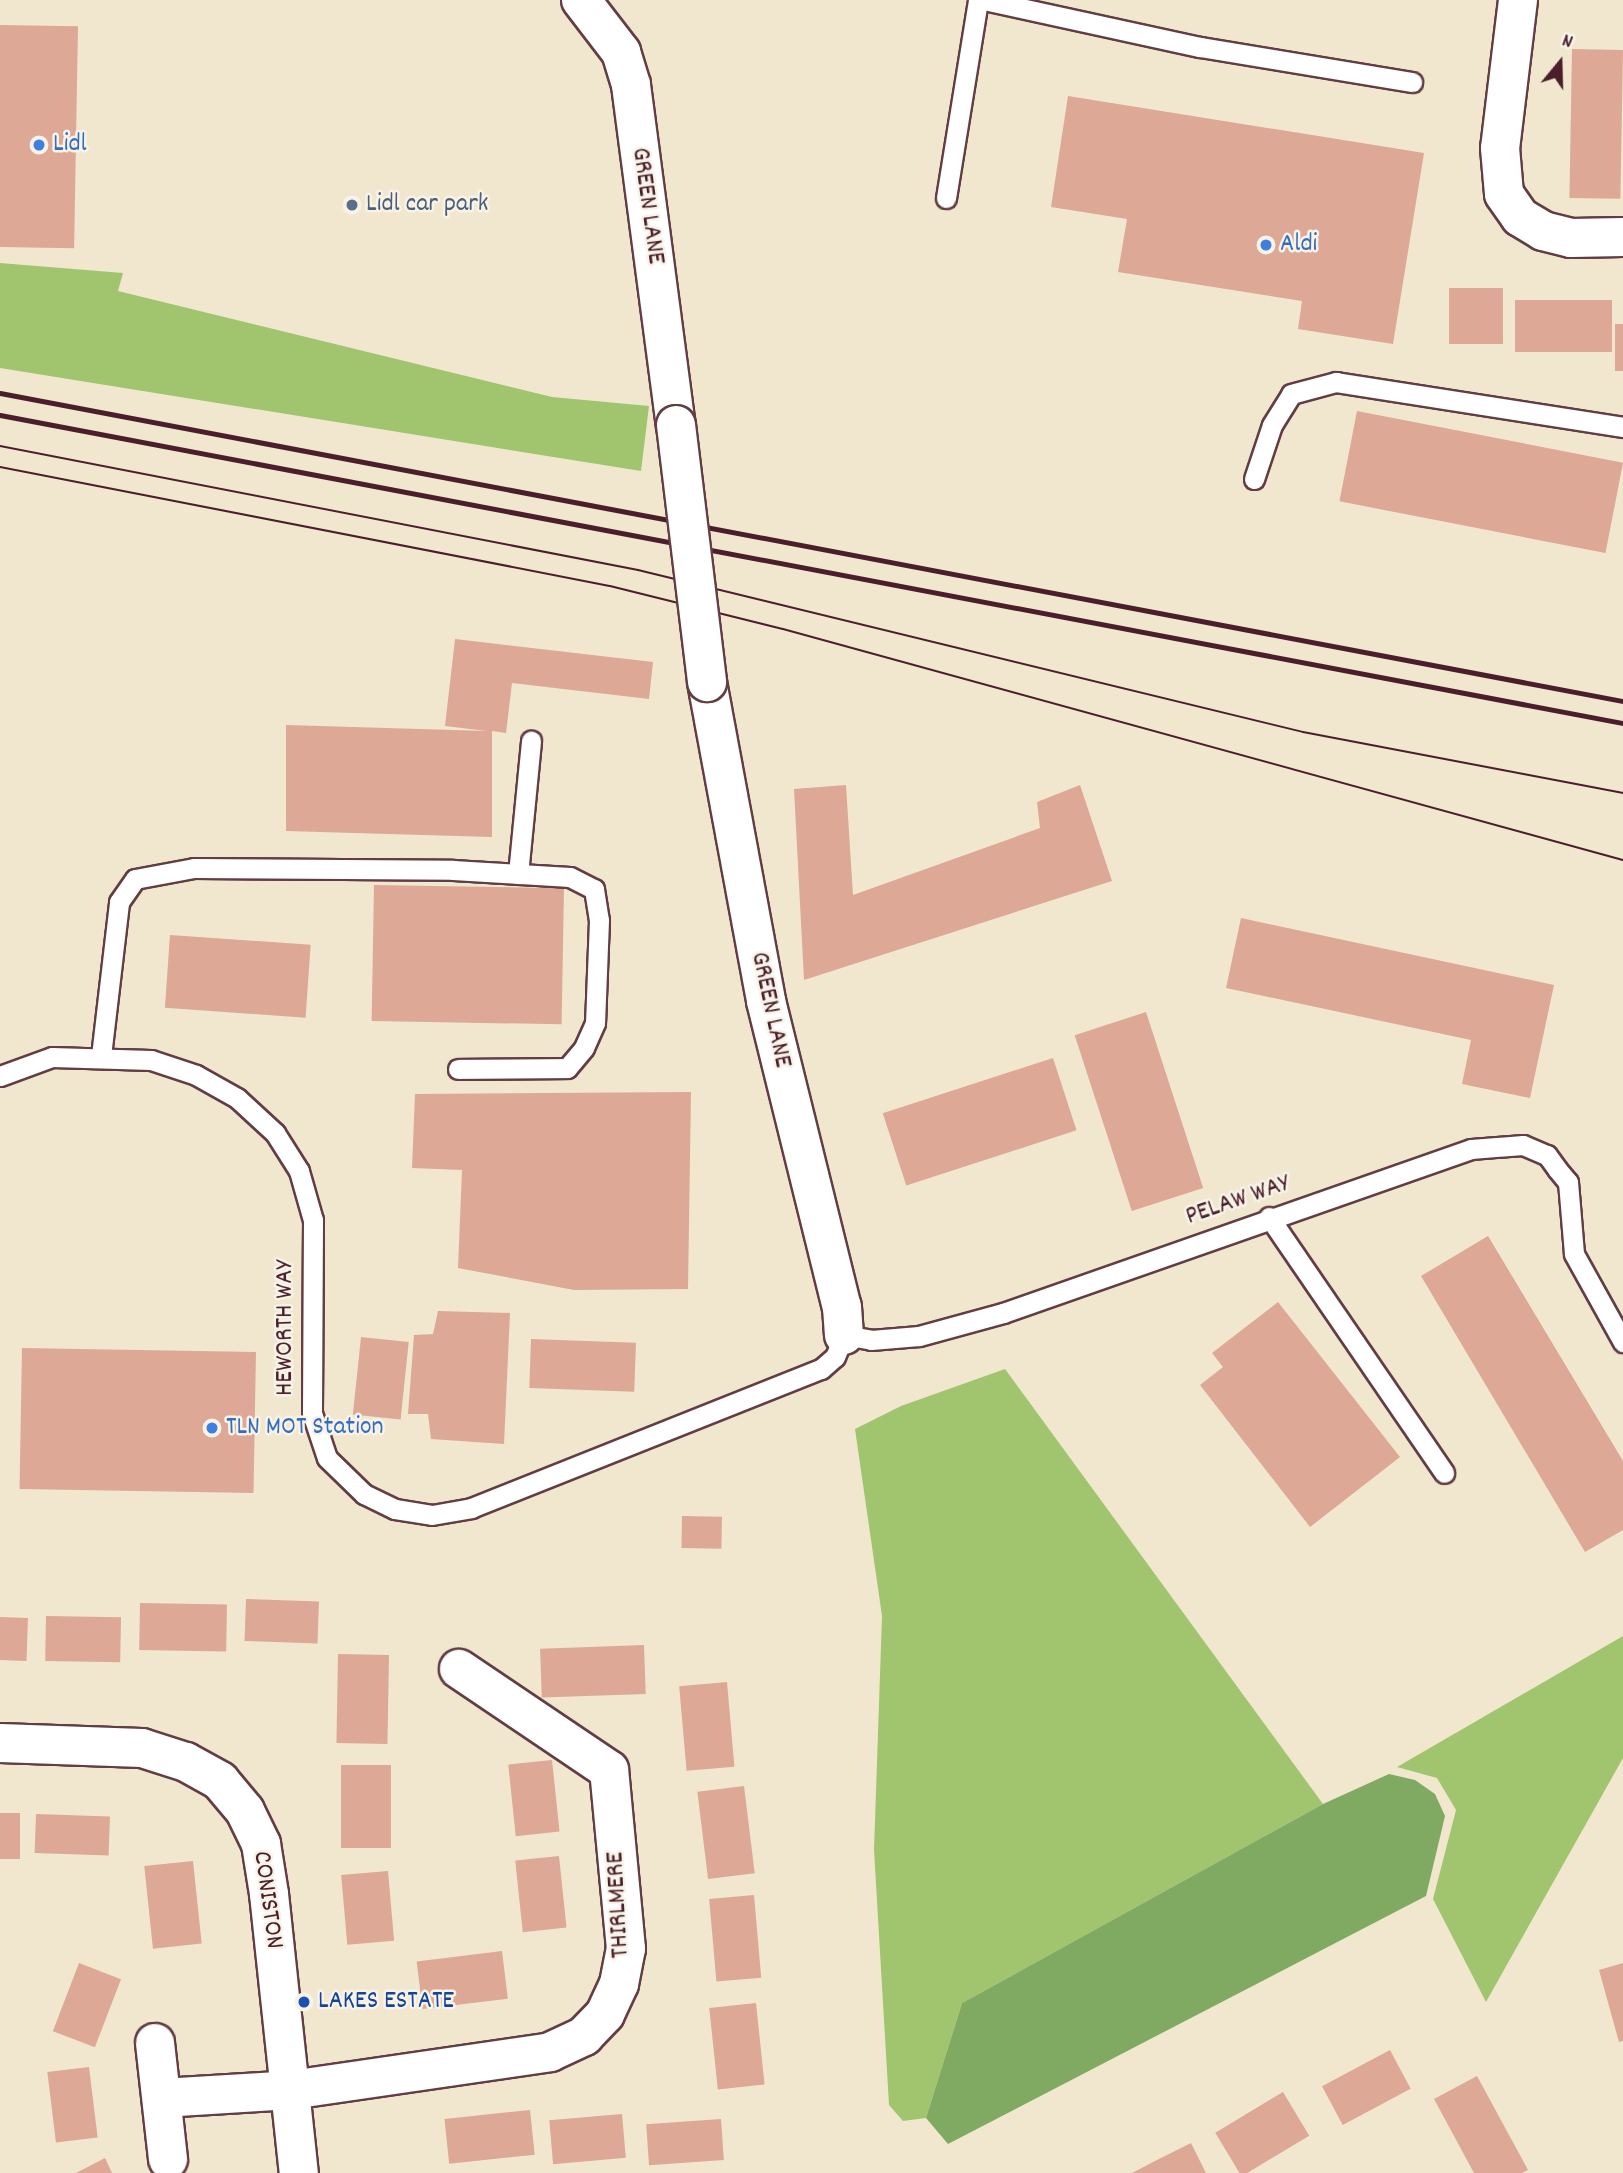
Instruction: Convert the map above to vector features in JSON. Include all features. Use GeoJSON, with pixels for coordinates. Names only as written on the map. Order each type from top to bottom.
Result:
{"type":"FeatureCollection","features":[{"type":"Feature","properties":{"kind":"street","name":"GREEN LANE"},"geometry":{"type":"LineString","coordinates":[[581,0],[621,52],[631,85],[707,682],[766,1001],[842,1307],[845,1335]]}},
{"type":"Feature","properties":{"kind":"street"},"geometry":{"type":"LineString","coordinates":[[1518,0],[1500,148],[1499,173],[1504,194],[1520,217],[1543,232],[1571,238],[1623,237]]}},
{"type":"Feature","properties":{"kind":"street","name":"THIRLMERE"},"geometry":{"type":"LineString","coordinates":[[291,2090],[550,2052],[584,2036],[605,2014],[619,1984],[626,1949],[609,1770],[459,1669]]}},
{"type":"Feature","properties":{"kind":"street","name":"CONISTON"},"geometry":{"type":"LineString","coordinates":[[0,1742],[142,1748],[187,1762],[229,1791],[245,1811],[261,1844],[299,2173]]}},
{"type":"Feature","properties":{"kind":"street"},"geometry":{"type":"LineString","coordinates":[[155,2043],[168,2159]]}},
{"type":"Feature","properties":{"kind":"street"},"geometry":{"type":"LineString","coordinates":[[162,2098],[291,2090]]}},
{"type":"Feature","properties":{"kind":"lane"},"geometry":{"type":"LineString","coordinates":[[946,198],[978,0]]}},
{"type":"Feature","properties":{"kind":"lane"},"geometry":{"type":"LineString","coordinates":[[984,0],[1200,47],[1412,82]]}},
{"type":"Feature","properties":{"kind":"lane"},"geometry":{"type":"LineString","coordinates":[[1254,478],[1272,425],[1291,394],[1336,382],[1623,427]]}},
{"type":"Feature","properties":{"kind":"lane"},"geometry":{"type":"LineString","coordinates":[[518,873],[531,741]]}},
{"type":"Feature","properties":{"kind":"lane"},"geometry":{"type":"LineString","coordinates":[[101,1056],[119,902],[135,879],[194,868],[518,873],[570,877],[594,889],[599,920],[595,1023],[584,1048],[567,1068],[458,1069]]}},
{"type":"Feature","properties":{"kind":"lane","name":"HEWORTH WAY"},"geometry":{"type":"LineString","coordinates":[[0,1076],[52,1057],[101,1056],[150,1060],[196,1075],[237,1098],[275,1133],[299,1171],[313,1220],[312,1413],[327,1458],[364,1494],[395,1509],[432,1515],[471,1508],[821,1369],[835,1357],[845,1335]]}},
{"type":"Feature","properties":{"kind":"lane","name":"PELAW WAY"},"geometry":{"type":"LineString","coordinates":[[845,1335],[871,1340],[919,1336],[1003,1312],[1269,1217],[1471,1149],[1523,1145],[1547,1155],[1568,1182],[1574,1254],[1623,1342]]}},
{"type":"Feature","properties":{"kind":"lane"},"geometry":{"type":"LineString","coordinates":[[1269,1217],[1444,1473]]}},
{"type":"Feature","properties":{"kind":"green space"},"geometry":{"type":"Polygon","coordinates":[[[0,263],[123,273],[118,291],[552,397],[649,406],[641,471],[0,368],[0,263]]]}},
{"type":"Feature","properties":{"kind":"green space"},"geometry":{"type":"Polygon","coordinates":[[[1005,1369],[1323,1804],[962,2003],[926,2118],[903,2121],[889,2105],[874,1850],[882,1616],[855,1429],[901,1406],[1005,1369]]]}},
{"type":"Feature","properties":{"kind":"green space"},"geometry":{"type":"Polygon","coordinates":[[[1623,1636],[1623,1758],[1486,2002],[1433,1899],[1456,1810],[1437,1778],[1397,1767],[1623,1636]]]}},
{"type":"Feature","properties":{"kind":"green space"},"geometry":{"type":"Polygon","coordinates":[[[1389,1774],[1415,1780],[1435,1794],[1445,1816],[1426,1896],[948,2144],[926,2118],[962,2003],[1323,1804],[1389,1774]]]}},
{"type":"Feature","properties":{"kind":"building","name":"Lidl"},"geometry":{"type":"Polygon","coordinates":[[[0,25],[78,26],[74,248],[0,247],[0,25]]]}},
{"type":"Feature","properties":{"kind":"building"},"geometry":{"type":"Polygon","coordinates":[[[1572,49],[1623,50],[1620,199],[1569,198],[1572,49]]]}},
{"type":"Feature","properties":{"kind":"building","name":"Aldi"},"geometry":{"type":"Polygon","coordinates":[[[1068,96],[1424,153],[1393,344],[1298,329],[1302,301],[1118,272],[1127,219],[1051,207],[1068,96]]]}},
{"type":"Feature","properties":{"kind":"building"},"geometry":{"type":"Polygon","coordinates":[[[1449,288],[1503,288],[1503,344],[1449,344],[1449,288]]]}},
{"type":"Feature","properties":{"kind":"building"},"geometry":{"type":"Polygon","coordinates":[[[1515,300],[1612,300],[1612,352],[1515,352],[1515,300]]]}},
{"type":"Feature","properties":{"kind":"building"},"geometry":{"type":"Polygon","coordinates":[[[1615,324],[1623,324],[1623,371],[1615,371],[1615,324]]]}},
{"type":"Feature","properties":{"kind":"building"},"geometry":{"type":"Polygon","coordinates":[[[1357,411],[1623,463],[1605,553],[1339,501],[1357,411]]]}},
{"type":"Feature","properties":{"kind":"building"},"geometry":{"type":"Polygon","coordinates":[[[455,639],[653,662],[649,699],[512,683],[506,733],[492,731],[492,837],[286,831],[286,725],[487,731],[445,726],[455,639]]]}},
{"type":"Feature","properties":{"kind":"building"},"geometry":{"type":"Polygon","coordinates":[[[846,785],[853,895],[1040,828],[1037,802],[1080,785],[1112,881],[804,980],[794,789],[846,785]]]}},
{"type":"Feature","properties":{"kind":"building"},"geometry":{"type":"Polygon","coordinates":[[[374,885],[564,888],[562,1024],[372,1021],[374,885]]]}},
{"type":"Feature","properties":{"kind":"building"},"geometry":{"type":"Polygon","coordinates":[[[1241,918],[1554,985],[1530,1098],[1462,1084],[1471,1040],[1226,988],[1241,918]]]}},
{"type":"Feature","properties":{"kind":"building"},"geometry":{"type":"Polygon","coordinates":[[[170,935],[311,945],[306,1018],[165,1008],[170,935]]]}},
{"type":"Feature","properties":{"kind":"building"},"geometry":{"type":"Polygon","coordinates":[[[1146,1012],[1203,1188],[1132,1211],[1075,1035],[1146,1012]]]}},
{"type":"Feature","properties":{"kind":"building"},"geometry":{"type":"Polygon","coordinates":[[[1053,1058],[1076,1130],[906,1186],[883,1113],[1053,1058]]]}},
{"type":"Feature","properties":{"kind":"building"},"geometry":{"type":"Polygon","coordinates":[[[691,1092],[688,1289],[574,1290],[458,1268],[462,1170],[412,1168],[415,1094],[691,1092]]]}},
{"type":"Feature","properties":{"kind":"building"},"geometry":{"type":"Polygon","coordinates":[[[1488,1236],[1623,1461],[1623,1530],[1585,1552],[1421,1276],[1488,1236]]]}},
{"type":"Feature","properties":{"kind":"building"},"geometry":{"type":"Polygon","coordinates":[[[1278,1302],[1400,1457],[1310,1527],[1200,1385],[1223,1367],[1212,1353],[1278,1302]]]}},
{"type":"Feature","properties":{"kind":"building"},"geometry":{"type":"Polygon","coordinates":[[[438,1311],[510,1313],[504,1444],[431,1439],[428,1414],[408,1414],[414,1335],[433,1334],[438,1311]]]}},
{"type":"Feature","properties":{"kind":"building"},"geometry":{"type":"Polygon","coordinates":[[[361,1337],[409,1342],[401,1420],[353,1415],[361,1337]]]}},
{"type":"Feature","properties":{"kind":"building"},"geometry":{"type":"Polygon","coordinates":[[[531,1339],[636,1343],[634,1392],[529,1388],[531,1339]]]}},
{"type":"Feature","properties":{"kind":"building"},"geometry":{"type":"Polygon","coordinates":[[[22,1348],[256,1352],[254,1493],[20,1489],[22,1348]]]}},
{"type":"Feature","properties":{"kind":"building"},"geometry":{"type":"Polygon","coordinates":[[[682,1516],[722,1517],[721,1549],[681,1548],[682,1516]]]}},
{"type":"Feature","properties":{"kind":"building"},"geometry":{"type":"Polygon","coordinates":[[[246,1599],[319,1602],[317,1644],[245,1641],[246,1599]]]}},
{"type":"Feature","properties":{"kind":"building"},"geometry":{"type":"Polygon","coordinates":[[[140,1603],[227,1605],[226,1652],[139,1650],[140,1603]]]}},
{"type":"Feature","properties":{"kind":"building"},"geometry":{"type":"Polygon","coordinates":[[[46,1616],[121,1617],[120,1662],[45,1661],[46,1616]]]}},
{"type":"Feature","properties":{"kind":"building"},"geometry":{"type":"Polygon","coordinates":[[[0,1617],[28,1618],[26,1661],[0,1660],[0,1617]]]}},
{"type":"Feature","properties":{"kind":"building"},"geometry":{"type":"Polygon","coordinates":[[[644,1645],[646,1694],[542,1698],[540,1649],[644,1645]]]}},
{"type":"Feature","properties":{"kind":"building"},"geometry":{"type":"Polygon","coordinates":[[[338,1654],[389,1655],[387,1744],[336,1743],[338,1654]]]}},
{"type":"Feature","properties":{"kind":"building"},"geometry":{"type":"Polygon","coordinates":[[[727,1682],[734,1767],[687,1771],[679,1686],[727,1682]]]}},
{"type":"Feature","properties":{"kind":"building"},"geometry":{"type":"Polygon","coordinates":[[[552,1760],[560,1832],[516,1836],[508,1765],[552,1760]]]}},
{"type":"Feature","properties":{"kind":"building"},"geometry":{"type":"Polygon","coordinates":[[[341,1765],[391,1765],[391,1848],[341,1848],[341,1765]]]}},
{"type":"Feature","properties":{"kind":"building"},"geometry":{"type":"Polygon","coordinates":[[[744,1786],[755,1873],[708,1879],[697,1792],[744,1786]]]}},
{"type":"Feature","properties":{"kind":"building"},"geometry":{"type":"Polygon","coordinates":[[[0,1813],[20,1813],[20,1859],[0,1859],[0,1813]]]}},
{"type":"Feature","properties":{"kind":"building"},"geometry":{"type":"Polygon","coordinates":[[[36,1814],[110,1817],[109,1856],[35,1853],[36,1814]]]}},
{"type":"Feature","properties":{"kind":"building"},"geometry":{"type":"Polygon","coordinates":[[[559,1856],[567,1928],[523,1932],[515,1861],[559,1856]]]}},
{"type":"Feature","properties":{"kind":"building"},"geometry":{"type":"Polygon","coordinates":[[[193,1861],[202,1944],[153,1949],[144,1866],[193,1861]]]}},
{"type":"Feature","properties":{"kind":"building"},"geometry":{"type":"Polygon","coordinates":[[[388,1871],[394,1941],[347,1945],[341,1875],[388,1871]]]}},
{"type":"Feature","properties":{"kind":"building"},"geometry":{"type":"Polygon","coordinates":[[[754,1895],[761,1978],[716,1982],[709,1899],[754,1895]]]}},
{"type":"Feature","properties":{"kind":"building"},"geometry":{"type":"Polygon","coordinates":[[[502,1951],[508,1999],[422,2009],[417,1961],[502,1951]]]}},
{"type":"Feature","properties":{"kind":"building"},"geometry":{"type":"Polygon","coordinates":[[[79,1963],[121,1979],[95,2047],[53,2031],[79,1963]]]}},
{"type":"Feature","properties":{"kind":"building"},"geometry":{"type":"Polygon","coordinates":[[[1623,1963],[1623,2041],[1619,2042],[1599,1970],[1623,1963]]]}},
{"type":"Feature","properties":{"kind":"building"},"geometry":{"type":"Polygon","coordinates":[[[756,2003],[765,2085],[718,2089],[709,2008],[756,2003]]]}},
{"type":"Feature","properties":{"kind":"building"},"geometry":{"type":"Polygon","coordinates":[[[1390,2050],[1411,2089],[1343,2125],[1322,2086],[1390,2050]]]}},
{"type":"Feature","properties":{"kind":"building"},"geometry":{"type":"Polygon","coordinates":[[[89,2067],[98,2137],[56,2143],[47,2072],[89,2067]]]}},
{"type":"Feature","properties":{"kind":"building"},"geometry":{"type":"Polygon","coordinates":[[[1477,2076],[1528,2170],[1522,2173],[1474,2173],[1434,2099],[1477,2076]]]}},
{"type":"Feature","properties":{"kind":"building"},"geometry":{"type":"Polygon","coordinates":[[[1283,2092],[1309,2136],[1247,2173],[1240,2173],[1215,2133],[1283,2092]]]}},
{"type":"Feature","properties":{"kind":"building"},"geometry":{"type":"Polygon","coordinates":[[[530,2110],[535,2155],[449,2164],[444,2119],[530,2110]]]}},
{"type":"Feature","properties":{"kind":"building"},"geometry":{"type":"Polygon","coordinates":[[[622,2114],[626,2158],[553,2164],[549,2120],[622,2114]]]}},
{"type":"Feature","properties":{"kind":"building"},"geometry":{"type":"Polygon","coordinates":[[[721,2119],[724,2160],[649,2165],[646,2124],[721,2119]]]}},
{"type":"Feature","properties":{"kind":"building"},"geometry":{"type":"Polygon","coordinates":[[[1191,2143],[1206,2173],[1132,2173],[1155,2161],[1191,2143]]]}},
{"type":"Feature","properties":{"kind":"building"},"geometry":{"type":"Polygon","coordinates":[[[105,2158],[112,2173],[76,2173],[105,2158]]]}},
{"type":"Feature","properties":{"kind":"tram line"},"geometry":{"type":"LineString","coordinates":[[0,446],[638,570],[1303,732],[1623,793]]}},
{"type":"Feature","properties":{"kind":"tram line"},"geometry":{"type":"LineString","coordinates":[[0,467],[610,586],[783,629],[1623,860]]}},
{"type":"Feature","properties":{"kind":"railway"},"geometry":{"type":"LineString","coordinates":[[0,393],[1623,701]]}},
{"type":"Feature","properties":{"kind":"railway"},"geometry":{"type":"LineString","coordinates":[[0,415],[1623,723]]}},
{"type":"Feature","properties":{"kind":"place","name":"Lidl"},"geometry":{"type":"Point","coordinates":[39,145]}},
{"type":"Feature","properties":{"kind":"place","name":"Lidl car park"},"geometry":{"type":"Point","coordinates":[352,205]}},
{"type":"Feature","properties":{"kind":"place","name":"Aldi"},"geometry":{"type":"Point","coordinates":[1266,245]}},
{"type":"Feature","properties":{"kind":"place","name":"TLN MOT Station"},"geometry":{"type":"Point","coordinates":[212,1428]}},
{"type":"Feature","properties":{"kind":"place","name":"LAKES ESTATE"},"geometry":{"type":"Point","coordinates":[304,2002]}}]}
